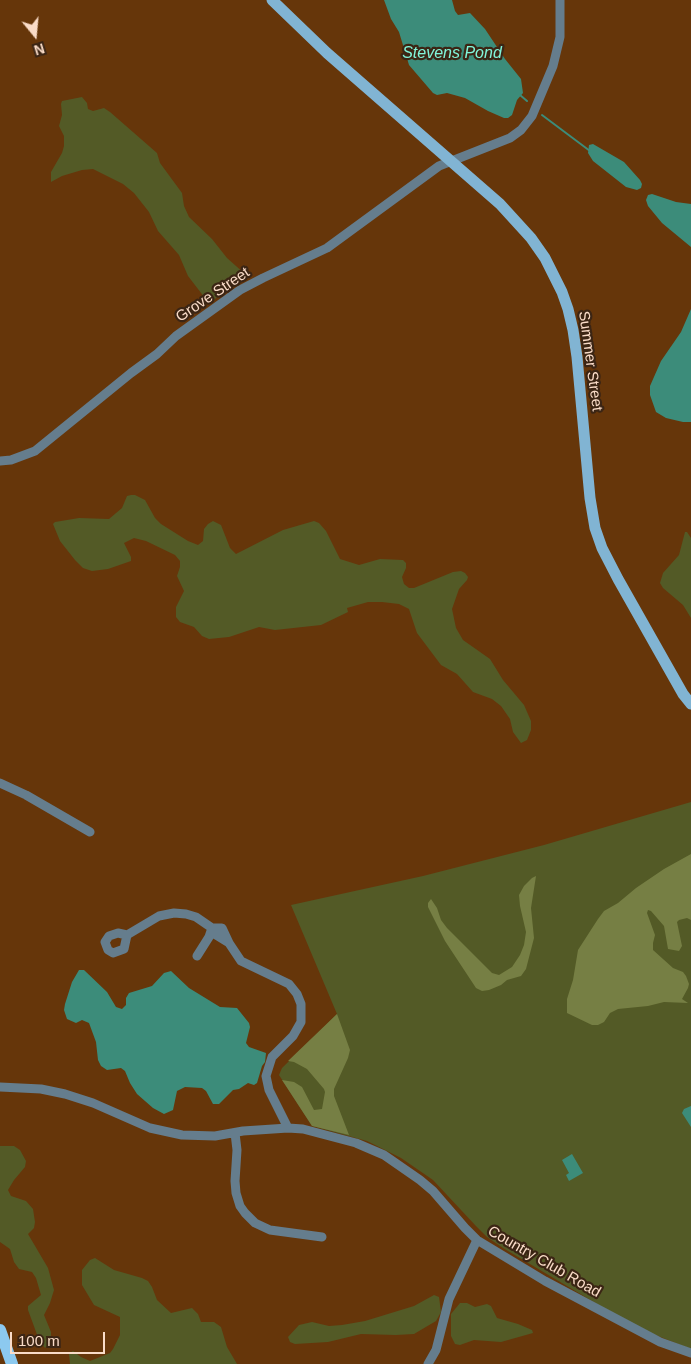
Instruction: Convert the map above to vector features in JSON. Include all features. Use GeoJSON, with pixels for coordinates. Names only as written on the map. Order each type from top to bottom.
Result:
{"type":"FeatureCollection","features":[{"type":"Feature","properties":{"kind":"highway"},"geometry":{"type":"LineString","coordinates":[[0,1330],[12,1364]]}},
{"type":"Feature","properties":{"kind":"main road","name":"Summer Street"},"geometry":{"type":"LineString","coordinates":[[272,0],[327,53],[500,204],[531,238],[545,258],[562,292],[568,309],[577,356],[590,498],[602,548],[683,694],[691,704]]}},
{"type":"Feature","properties":{"kind":"street","name":"Grove Street"},"geometry":{"type":"LineString","coordinates":[[0,461],[17,458],[35,451],[218,304],[263,278],[327,248],[430,173],[450,161],[510,138],[521,130],[528,122],[544,91],[556,56],[561,26],[560,0]]}},
{"type":"Feature","properties":{"kind":"street"},"geometry":{"type":"LineString","coordinates":[[0,783],[26,795],[90,832]]}},
{"type":"Feature","properties":{"kind":"street"},"geometry":{"type":"LineString","coordinates":[[127,935],[159,916],[174,913],[196,917],[212,928],[216,935],[229,944],[241,960],[288,984],[298,994],[301,1022],[293,1036],[272,1057],[266,1076],[269,1090],[288,1128]]}},
{"type":"Feature","properties":{"kind":"street"},"geometry":{"type":"LineString","coordinates":[[198,956],[212,928]]}},
{"type":"Feature","properties":{"kind":"street","name":"Country Club Road"},"geometry":{"type":"LineString","coordinates":[[0,1087],[41,1089],[65,1094],[93,1103],[150,1128],[182,1135],[215,1136],[288,1128],[303,1129],[356,1142],[384,1155],[412,1173],[433,1191],[477,1240],[576,1298],[660,1342],[691,1353]]}},
{"type":"Feature","properties":{"kind":"street"},"geometry":{"type":"LineString","coordinates":[[235,1133],[238,1150],[235,1181],[236,1193],[240,1206],[245,1213],[255,1223],[270,1230],[322,1237]]}},
{"type":"Feature","properties":{"kind":"street"},"geometry":{"type":"LineString","coordinates":[[428,1364],[436,1350],[449,1299],[477,1240]]}},
{"type":"Feature","properties":{"kind":"green space"},"geometry":{"type":"Polygon","coordinates":[[[82,97],[87,103],[88,109],[93,111],[104,108],[157,153],[160,163],[182,193],[184,206],[189,217],[212,239],[227,258],[245,274],[243,278],[228,286],[214,300],[208,302],[188,276],[179,255],[158,231],[149,212],[134,193],[123,184],[93,169],[62,176],[51,182],[51,172],[64,146],[64,136],[59,126],[62,115],[62,101],[82,97]]]}},
{"type":"Feature","properties":{"kind":"green space"},"geometry":{"type":"Polygon","coordinates":[[[131,495],[145,500],[155,518],[161,524],[198,545],[203,541],[204,529],[208,524],[213,521],[221,525],[230,548],[236,554],[283,530],[314,521],[319,523],[326,531],[340,559],[359,565],[380,559],[403,560],[406,563],[406,568],[402,577],[404,584],[409,588],[414,588],[453,572],[461,571],[465,573],[468,577],[467,580],[459,589],[452,609],[456,628],[463,640],[490,659],[503,680],[524,705],[531,721],[531,730],[527,740],[521,743],[513,732],[510,719],[501,706],[492,699],[473,692],[457,674],[441,665],[417,633],[409,609],[399,604],[368,602],[347,608],[348,612],[321,625],[275,630],[259,627],[229,637],[209,639],[202,636],[194,627],[180,622],[176,617],[176,607],[184,591],[177,576],[180,561],[175,555],[146,541],[134,538],[124,543],[131,561],[108,569],[92,571],[83,568],[60,541],[53,524],[79,518],[109,519],[122,508],[127,496],[131,495]]]}},
{"type":"Feature","properties":{"kind":"green space"},"geometry":{"type":"Polygon","coordinates":[[[685,532],[691,538],[691,618],[683,605],[663,588],[660,583],[663,573],[679,555],[685,532]]]}},
{"type":"Feature","properties":{"kind":"green space"},"geometry":{"type":"Polygon","coordinates":[[[691,802],[691,1349],[653,1334],[604,1308],[503,1248],[487,1237],[433,1180],[401,1158],[367,1141],[312,1126],[279,1075],[282,1068],[337,1014],[291,905],[423,876],[544,845],[691,802]]]}},
{"type":"Feature","properties":{"kind":"green space"},"geometry":{"type":"Polygon","coordinates":[[[691,854],[691,920],[687,918],[677,922],[682,946],[679,951],[668,949],[664,926],[651,911],[648,910],[647,913],[655,935],[653,950],[673,968],[683,972],[686,976],[689,984],[682,999],[688,1003],[664,1002],[648,1006],[618,1009],[610,1013],[604,1022],[598,1025],[592,1025],[567,1013],[567,999],[573,980],[578,950],[604,911],[664,869],[691,854]]]}},
{"type":"Feature","properties":{"kind":"green space"},"geometry":{"type":"Polygon","coordinates":[[[536,876],[531,908],[534,938],[526,969],[521,976],[507,980],[489,990],[482,991],[476,988],[445,941],[428,907],[428,903],[431,899],[447,928],[492,973],[499,975],[512,967],[524,945],[526,932],[519,895],[524,886],[536,876]]]}},
{"type":"Feature","properties":{"kind":"green space"},"geometry":{"type":"Polygon","coordinates":[[[337,1014],[350,1050],[334,1089],[334,1096],[349,1135],[312,1126],[282,1080],[294,1082],[302,1087],[314,1110],[322,1109],[324,1089],[307,1069],[288,1061],[337,1014]]]}},
{"type":"Feature","properties":{"kind":"green space"},"geometry":{"type":"Polygon","coordinates":[[[0,1146],[14,1146],[20,1150],[26,1161],[25,1167],[8,1190],[11,1196],[26,1201],[33,1209],[34,1228],[28,1234],[48,1268],[54,1290],[44,1315],[51,1332],[51,1341],[45,1348],[39,1340],[28,1310],[28,1306],[41,1295],[36,1278],[32,1272],[19,1269],[14,1262],[10,1249],[0,1242],[0,1146]]]}},
{"type":"Feature","properties":{"kind":"green space"},"geometry":{"type":"Polygon","coordinates":[[[95,1258],[114,1270],[148,1281],[157,1300],[171,1313],[192,1308],[198,1314],[201,1322],[214,1322],[221,1327],[227,1347],[237,1364],[70,1364],[69,1354],[73,1351],[90,1361],[110,1353],[120,1335],[120,1317],[94,1305],[82,1285],[82,1270],[90,1260],[95,1258]]]}},
{"type":"Feature","properties":{"kind":"green space"},"geometry":{"type":"Polygon","coordinates":[[[434,1295],[439,1297],[441,1312],[436,1321],[414,1334],[361,1334],[328,1342],[295,1344],[290,1342],[288,1337],[299,1325],[312,1322],[329,1326],[365,1321],[414,1306],[434,1295]]]}},
{"type":"Feature","properties":{"kind":"green space"},"geometry":{"type":"Polygon","coordinates":[[[460,1303],[467,1303],[475,1307],[487,1304],[491,1306],[497,1318],[518,1324],[532,1330],[533,1333],[501,1342],[474,1340],[460,1345],[455,1344],[451,1336],[451,1314],[460,1303]]]}},
{"type":"Feature","properties":{"kind":"water","name":"Stevens Pond"},"geometry":{"type":"Polygon","coordinates":[[[384,0],[452,0],[458,15],[470,13],[485,29],[521,79],[523,93],[517,100],[512,115],[504,118],[465,98],[447,93],[437,95],[433,93],[409,65],[399,32],[391,19],[384,0]]]}},
{"type":"Feature","properties":{"kind":"water"},"geometry":{"type":"Polygon","coordinates":[[[593,144],[624,162],[640,180],[641,188],[637,190],[626,187],[593,161],[588,153],[589,145],[593,144]]]}},
{"type":"Feature","properties":{"kind":"water"},"geometry":{"type":"Polygon","coordinates":[[[652,194],[676,202],[691,204],[691,247],[662,223],[648,206],[646,200],[648,195],[652,194]]]}},
{"type":"Feature","properties":{"kind":"water"},"geometry":{"type":"Polygon","coordinates":[[[691,309],[691,422],[683,422],[666,418],[656,412],[650,395],[650,386],[661,361],[681,332],[691,309]]]}},
{"type":"Feature","properties":{"kind":"water"},"geometry":{"type":"Polygon","coordinates":[[[79,970],[84,970],[107,992],[116,1007],[122,1009],[126,1005],[126,998],[129,993],[152,986],[164,973],[171,971],[189,988],[220,1007],[237,1008],[249,1023],[250,1027],[246,1043],[249,1047],[266,1053],[265,1062],[257,1083],[254,1085],[248,1083],[239,1089],[233,1090],[219,1104],[213,1104],[206,1091],[202,1088],[185,1087],[177,1091],[173,1110],[164,1114],[153,1108],[137,1094],[125,1071],[121,1068],[107,1070],[101,1066],[98,1060],[96,1042],[89,1023],[82,1020],[76,1023],[67,1019],[64,1010],[65,1004],[72,982],[79,970]]]}},
{"type":"Feature","properties":{"kind":"water"},"geometry":{"type":"Polygon","coordinates":[[[691,1106],[691,1127],[682,1113],[684,1109],[691,1106]]]}},
{"type":"Feature","properties":{"kind":"water"},"geometry":{"type":"Polygon","coordinates":[[[572,1154],[583,1173],[569,1181],[566,1175],[569,1173],[562,1160],[572,1154]]]}},
{"type":"Feature","properties":{"kind":"waterway"},"geometry":{"type":"LineString","coordinates":[[520,95],[527,101]]}},
{"type":"Feature","properties":{"kind":"waterway"},"geometry":{"type":"LineString","coordinates":[[542,115],[590,151]]}}]}
